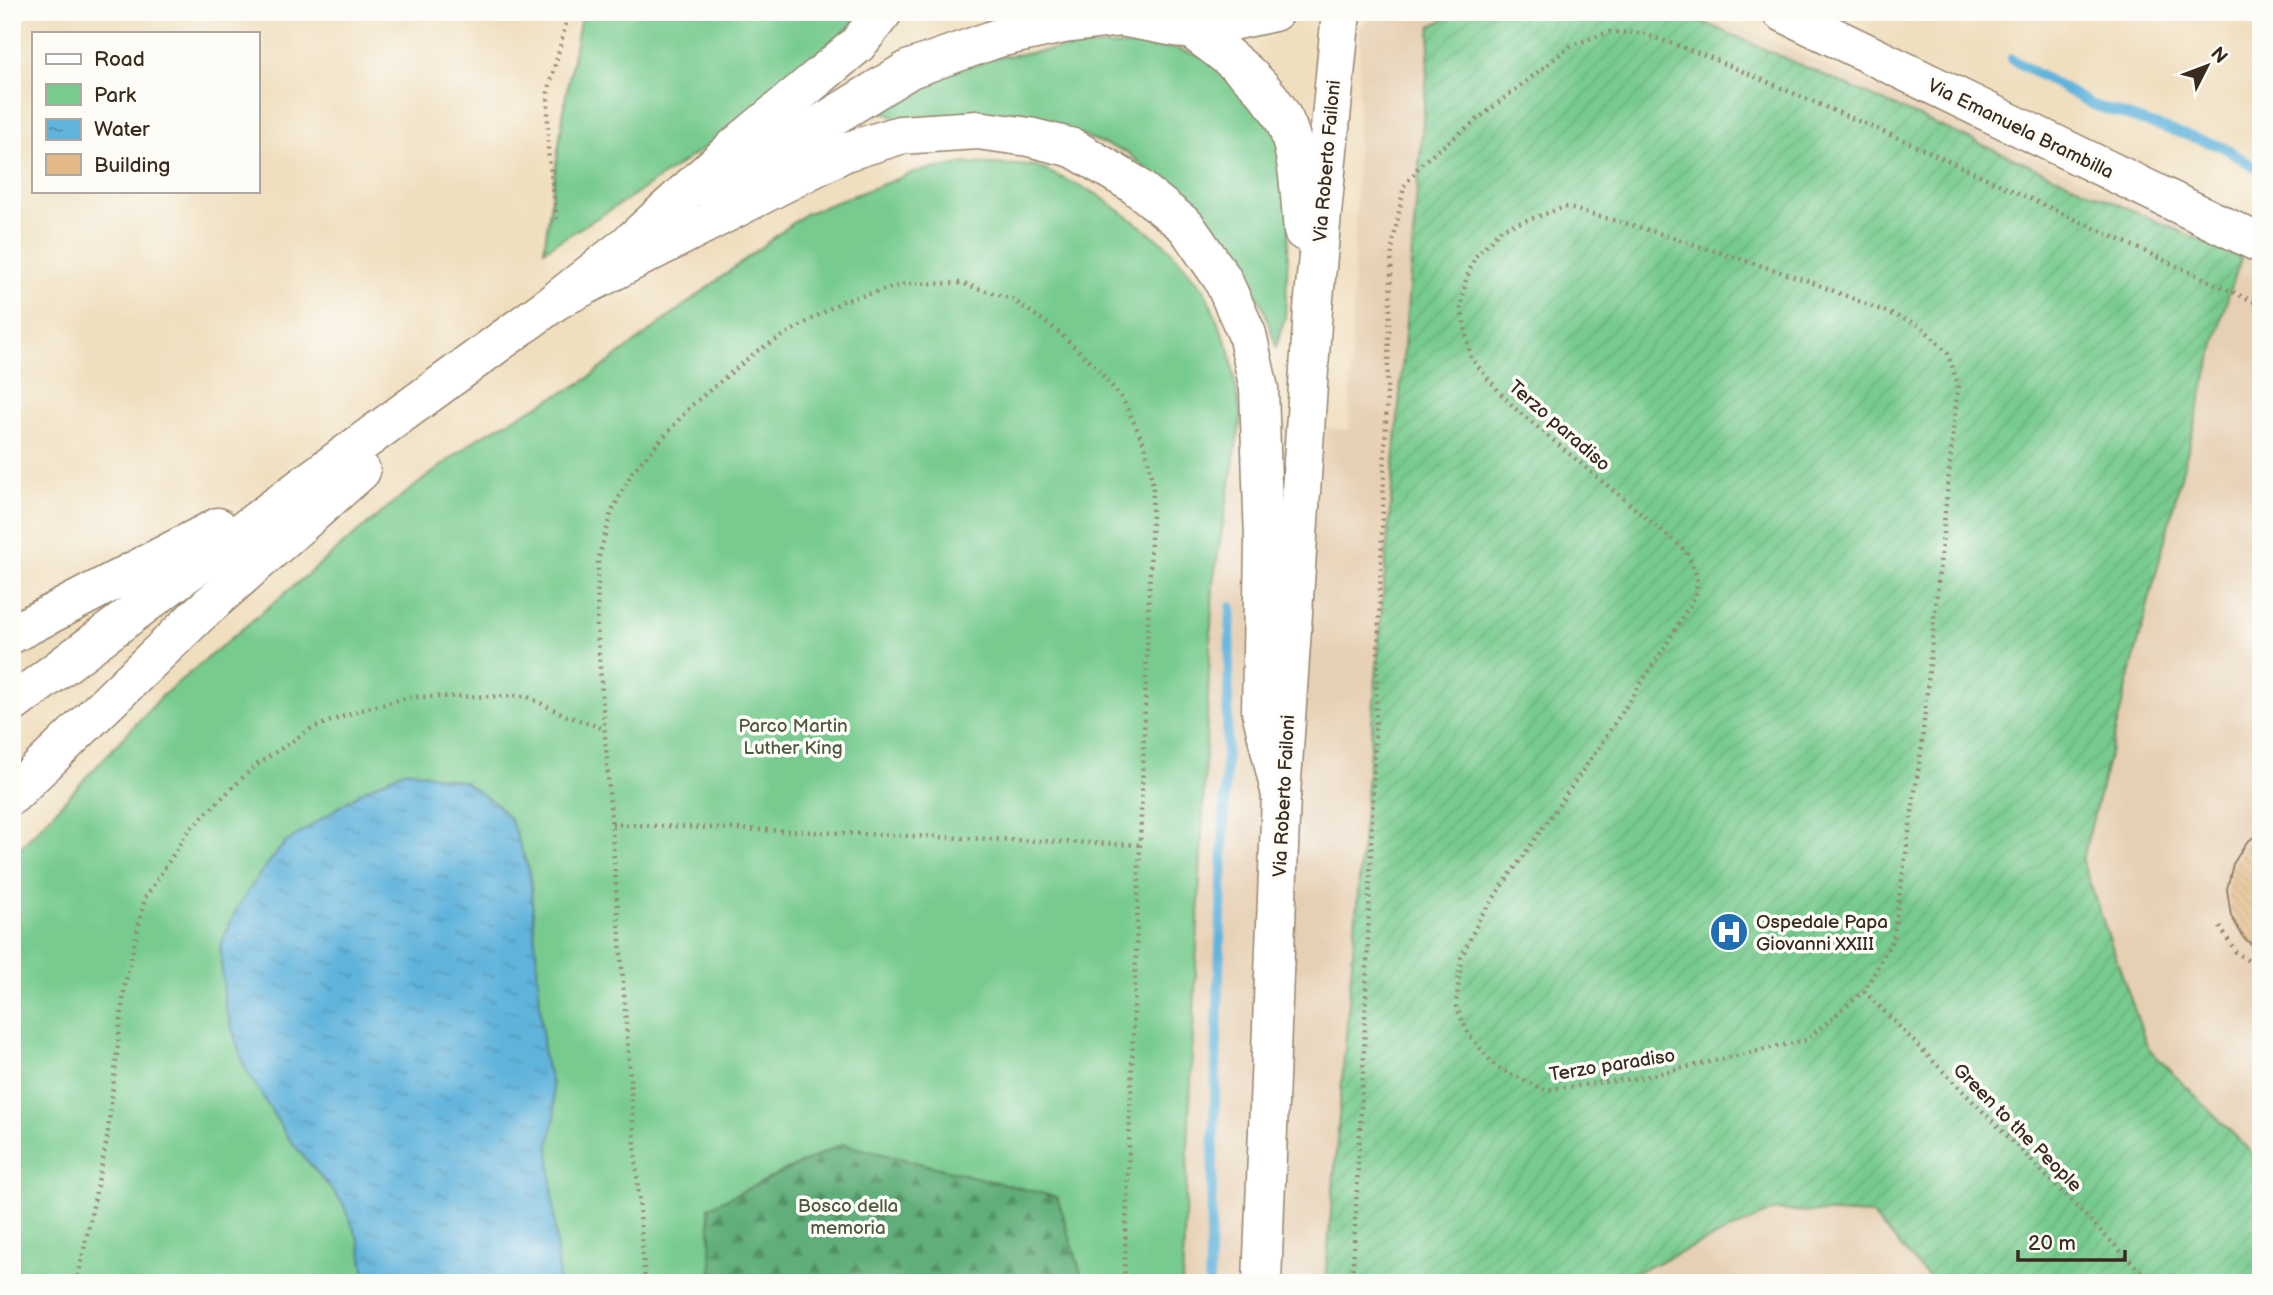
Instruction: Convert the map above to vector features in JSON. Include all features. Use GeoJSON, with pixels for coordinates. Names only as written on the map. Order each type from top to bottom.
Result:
{"type":"FeatureCollection","features":[{"type":"Feature","properties":{"kind":"main road"},"geometry":{"type":"LineString","coordinates":[[12,704],[546,308],[633,240],[737,145],[857,45],[883,12]]}},
{"type":"Feature","properties":{"kind":"main road"},"geometry":{"type":"LineString","coordinates":[[633,240],[910,69],[998,38],[1064,23],[1116,15],[1192,30],[1274,12]]}},
{"type":"Feature","properties":{"kind":"main road","name":"Via Roberto Failoni"},"geometry":{"type":"LineString","coordinates":[[1262,1283],[1281,795],[1313,309],[1341,12]]}},
{"type":"Feature","properties":{"kind":"main road","name":"Via Emanuela Brambilla"},"geometry":{"type":"LineString","coordinates":[[1782,12],[2261,244]]}},
{"type":"Feature","properties":{"kind":"main road","name":"Via Roberto Failoni"},"geometry":{"type":"LineString","coordinates":[[1192,30],[1253,78],[1290,133],[1313,309]]}},
{"type":"Feature","properties":{"kind":"main road"},"geometry":{"type":"LineString","coordinates":[[12,795],[197,616],[546,308],[845,152],[900,135],[976,130],[1029,137],[1073,148],[1132,183],[1186,226],[1222,278],[1247,334],[1259,389],[1264,542],[1261,711],[1281,795]]}},
{"type":"Feature","properties":{"kind":"main road"},"geometry":{"type":"LineString","coordinates":[[12,634],[319,474]]}},
{"type":"Feature","properties":{"kind":"path"},"geometry":{"type":"LineString","coordinates":[[557,219],[548,151],[548,92],[569,12]]}},
{"type":"Feature","properties":{"kind":"path"},"geometry":{"type":"LineString","coordinates":[[1352,1283],[1364,1052],[1392,249],[1404,186],[1423,162],[1572,45],[1609,32],[1642,33],[1704,55],[1912,144],[2261,305]]}},
{"type":"Feature","properties":{"kind":"path","name":"Terzo paradiso"},"geometry":{"type":"LineString","coordinates":[[1565,207],[1597,215],[1806,280],[1921,326],[1948,354],[1958,384],[1921,751],[1893,939],[1864,991],[1806,1040],[1644,1077],[1545,1090],[1496,1067],[1469,1035],[1456,1006],[1461,957],[1481,916],[1586,768],[1647,676],[1696,595],[1697,576],[1686,551],[1518,411],[1471,358],[1461,308],[1466,279],[1475,257],[1501,229],[1565,207]]}},
{"type":"Feature","properties":{"kind":"path"},"geometry":{"type":"LineString","coordinates":[[645,1283],[597,626],[598,560],[611,513],[632,472],[691,406],[757,351],[843,301],[905,284],[961,283],[1012,299],[1055,329],[1094,365],[1122,398],[1145,445],[1153,486],[1124,1283]]}},
{"type":"Feature","properties":{"kind":"path"},"geometry":{"type":"LineString","coordinates":[[77,1283],[107,1139],[125,984],[145,898],[190,829],[255,766],[313,728],[361,710],[410,697],[526,696],[567,716],[605,729]]}},
{"type":"Feature","properties":{"kind":"path"},"geometry":{"type":"LineString","coordinates":[[612,824],[1140,845]]}},
{"type":"Feature","properties":{"kind":"path"},"geometry":{"type":"LineString","coordinates":[[2220,927],[2236,952],[2261,970]]}},
{"type":"Feature","properties":{"kind":"path","name":"Green to the People"},"geometry":{"type":"LineString","coordinates":[[1864,991],[2152,1283]]}},
{"type":"Feature","properties":{"kind":"shaded area","name":"Ospedale Papa Giovanni XXIII"},"geometry":{"type":"Polygon","coordinates":[[[1381,12],[1707,12],[2261,259],[2261,1283],[1182,1283],[1213,582],[1241,418],[1349,430],[1361,26],[1381,12]]]}},
{"type":"Feature","properties":{"kind":"green space"},"geometry":{"type":"Polygon","coordinates":[[[582,12],[864,12],[777,99],[628,199],[544,250],[566,95],[582,12]]]}},
{"type":"Feature","properties":{"kind":"green space","name":"Ospedale Papa Giovanni XXIII"},"geometry":{"type":"Polygon","coordinates":[[[1459,12],[1680,12],[2241,258],[2224,309],[2082,861],[2148,1048],[2261,1162],[2261,1283],[1934,1283],[1872,1215],[1775,1210],[1612,1283],[1325,1283],[1431,26],[1459,12]]]}},
{"type":"Feature","properties":{"kind":"green space"},"geometry":{"type":"Polygon","coordinates":[[[1079,46],[1177,49],[1210,59],[1275,123],[1291,189],[1285,318],[1276,347],[1263,306],[1211,226],[1128,153],[1021,112],[899,120],[881,111],[901,92],[978,60],[1079,46]]]}},
{"type":"Feature","properties":{"kind":"green space","name":"Parco Martin Luther King"},"geometry":{"type":"Polygon","coordinates":[[[967,163],[1036,166],[1097,194],[1166,245],[1204,289],[1230,351],[1241,418],[1213,582],[1182,1283],[1084,1283],[1057,1197],[709,1207],[713,1283],[12,1283],[12,857],[163,695],[393,503],[479,437],[583,382],[805,214],[915,172],[967,163]]]}},
{"type":"Feature","properties":{"kind":"green space","name":"Bosco della memoria"},"geometry":{"type":"Polygon","coordinates":[[[842,1144],[1057,1197],[1084,1283],[713,1283],[709,1207],[842,1144]]]}},
{"type":"Feature","properties":{"kind":"water"},"geometry":{"type":"Polygon","coordinates":[[[406,770],[464,782],[496,804],[510,819],[530,873],[544,1057],[552,1084],[555,1116],[549,1146],[559,1283],[366,1283],[360,1243],[342,1202],[288,1138],[244,1066],[225,1006],[220,946],[236,910],[261,872],[285,843],[366,789],[406,770]]]}},
{"type":"Feature","properties":{"kind":"building"},"geometry":{"type":"Polygon","coordinates":[[[2261,832],[2261,952],[2244,938],[2231,916],[2227,889],[2233,864],[2247,842],[2261,832]]]}},
{"type":"Feature","properties":{"kind":"waterway"},"geometry":{"type":"LineString","coordinates":[[2011,59],[2093,105],[2223,147],[2261,171]]}},
{"type":"Feature","properties":{"kind":"waterway"},"geometry":{"type":"LineString","coordinates":[[1209,1283],[1231,607]]}},
{"type":"Feature","properties":{"kind":"place","name":"Ospedale Papa Giovanni XXIII"},"geometry":{"type":"Point","coordinates":[1729,932]}}]}
